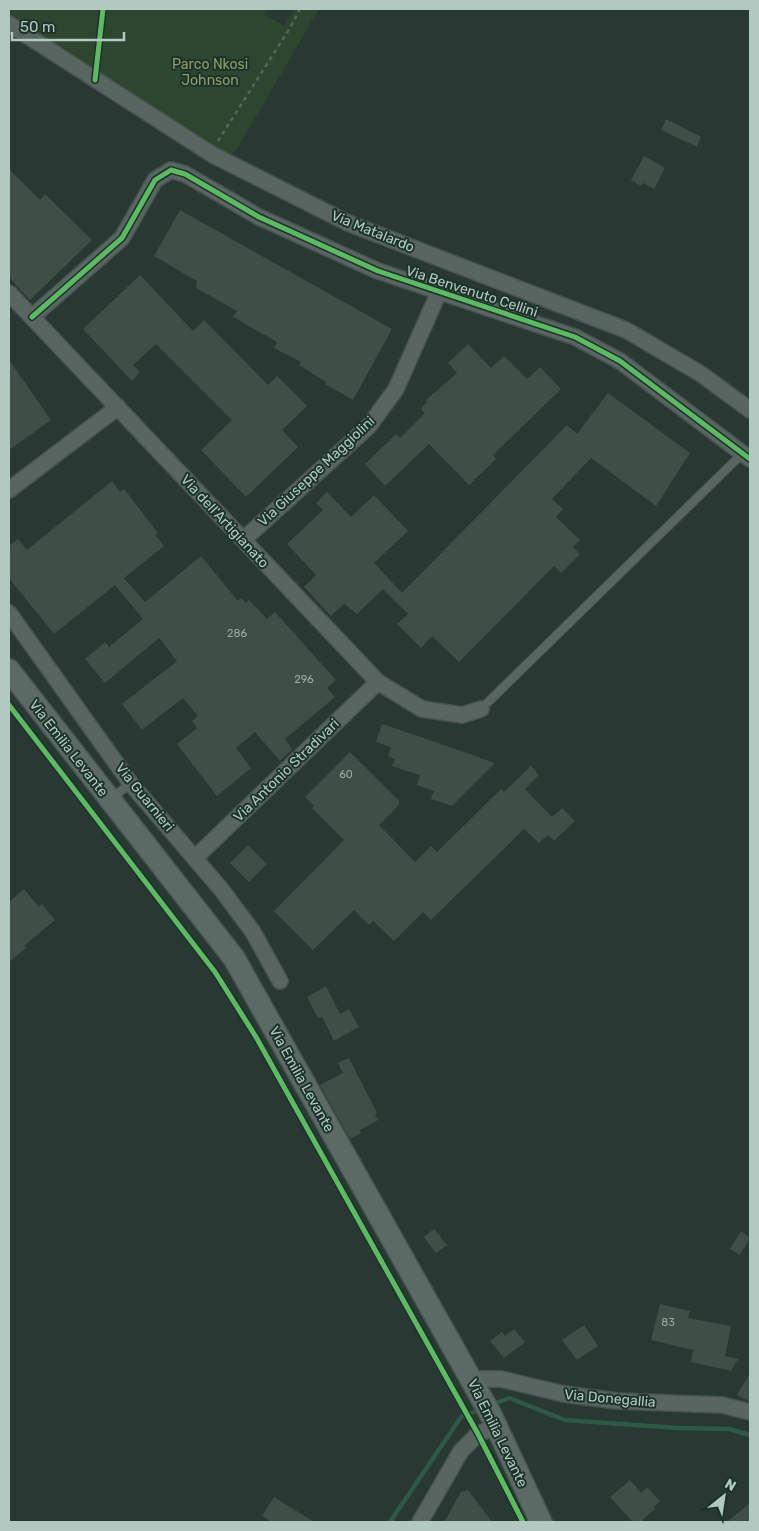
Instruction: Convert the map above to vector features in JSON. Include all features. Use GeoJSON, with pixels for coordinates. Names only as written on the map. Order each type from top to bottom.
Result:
{"type":"FeatureCollection","features":[{"type":"Feature","properties":{"kind":"main road","name":"Via Emilia Levante"},"geometry":{"type":"LineString","coordinates":[[9,670],[234,958],[474,1383],[494,1421],[541,1522]]}},
{"type":"Feature","properties":{"kind":"street","name":"Via Matalardo"},"geometry":{"type":"LineString","coordinates":[[9,24],[211,153],[348,223],[626,330],[701,374],[750,410]]}},
{"type":"Feature","properties":{"kind":"street","name":"Via Benvenuto Cellini"},"geometry":{"type":"LineString","coordinates":[[32,317],[122,238],[155,180],[171,170],[185,174],[268,221],[378,271],[575,337],[620,360],[747,456]]}},
{"type":"Feature","properties":{"kind":"street","name":"Via Giuseppe Maggiolini"},"geometry":{"type":"LineString","coordinates":[[242,540],[369,426],[396,389],[439,292]]}},
{"type":"Feature","properties":{"kind":"street","name":"Via dell'Artigianato"},"geometry":{"type":"LineString","coordinates":[[9,293],[378,682],[422,709],[462,715],[481,709]]}},
{"type":"Feature","properties":{"kind":"street"},"geometry":{"type":"LineString","coordinates":[[9,490],[118,407]]}},
{"type":"Feature","properties":{"kind":"street","name":"Via Guarnieri"},"geometry":{"type":"LineString","coordinates":[[9,613],[131,784],[195,858],[253,932],[280,981]]}},
{"type":"Feature","properties":{"kind":"street","name":"Via Antonio Stradivari"},"geometry":{"type":"LineString","coordinates":[[195,858],[378,682]]}},
{"type":"Feature","properties":{"kind":"street","name":"Via Donegallia"},"geometry":{"type":"LineString","coordinates":[[474,1383],[501,1379],[564,1394],[618,1401],[722,1404],[750,1412]]}},
{"type":"Feature","properties":{"kind":"street"},"geometry":{"type":"LineString","coordinates":[[420,1522],[461,1451],[494,1421]]}},
{"type":"Feature","properties":{"kind":"lane"},"geometry":{"type":"LineString","coordinates":[[481,709],[747,456]]}},
{"type":"Feature","properties":{"kind":"lane"},"geometry":{"type":"LineString","coordinates":[[109,800],[131,784]]}},
{"type":"Feature","properties":{"kind":"path"},"geometry":{"type":"LineString","coordinates":[[211,153],[300,9]]}},
{"type":"Feature","properties":{"kind":"green space","name":"Parco Nkosi Johnson"},"geometry":{"type":"Polygon","coordinates":[[[9,9],[267,9],[264,15],[285,26],[294,9],[319,9],[237,149],[228,157],[9,17],[9,9]]]}},
{"type":"Feature","properties":{"kind":"building"},"geometry":{"type":"Polygon","coordinates":[[[666,119],[701,137],[697,147],[661,130],[666,119]]]}},
{"type":"Feature","properties":{"kind":"building"},"geometry":{"type":"Polygon","coordinates":[[[644,156],[665,168],[654,189],[643,183],[641,186],[631,180],[644,156]]]}},
{"type":"Feature","properties":{"kind":"building"},"geometry":{"type":"Polygon","coordinates":[[[9,169],[40,200],[45,194],[92,240],[30,300],[9,277],[9,169]]]}},
{"type":"Feature","properties":{"kind":"building"},"geometry":{"type":"Polygon","coordinates":[[[180,210],[392,329],[353,400],[325,384],[326,382],[299,365],[301,362],[274,348],[277,342],[233,317],[237,311],[196,288],[197,281],[154,256],[180,210]]]}},
{"type":"Feature","properties":{"kind":"building"},"geometry":{"type":"Polygon","coordinates":[[[140,275],[193,331],[204,320],[268,385],[277,376],[307,406],[282,430],[298,447],[246,497],[201,450],[232,420],[156,344],[133,365],[140,372],[132,381],[83,329],[140,275]]]}},
{"type":"Feature","properties":{"kind":"building"},"geometry":{"type":"Polygon","coordinates":[[[468,344],[491,368],[504,356],[527,379],[540,367],[561,389],[493,455],[496,459],[469,485],[429,444],[385,486],[365,464],[396,434],[400,438],[425,413],[421,409],[427,402],[426,400],[457,373],[448,363],[468,344]]]}},
{"type":"Feature","properties":{"kind":"building"},"geometry":{"type":"Polygon","coordinates":[[[9,360],[51,420],[9,450],[9,360]]]}},
{"type":"Feature","properties":{"kind":"building"},"geometry":{"type":"Polygon","coordinates":[[[608,393],[690,453],[656,506],[591,458],[552,499],[563,509],[556,517],[580,540],[573,547],[580,554],[561,573],[554,566],[459,662],[432,636],[421,648],[397,624],[408,614],[383,589],[357,614],[344,604],[331,616],[304,587],[316,575],[287,544],[323,510],[316,503],[327,492],[351,517],[374,495],[408,531],[374,563],[402,593],[567,425],[577,434],[608,393]]]}},
{"type":"Feature","properties":{"kind":"building"},"geometry":{"type":"Polygon","coordinates":[[[112,481],[120,492],[124,489],[158,533],[155,535],[164,546],[124,578],[145,602],[201,556],[238,601],[241,598],[246,603],[249,600],[267,619],[275,612],[336,680],[327,688],[335,697],[285,739],[292,749],[280,761],[255,732],[236,748],[251,768],[217,796],[177,744],[197,728],[192,721],[198,716],[183,698],[142,730],[122,704],[177,661],[159,638],[105,683],[85,659],[105,642],[109,647],[143,619],[115,585],[54,634],[9,578],[9,546],[18,539],[27,550],[112,481]]]}},
{"type":"Feature","properties":{"kind":"building"},"geometry":{"type":"Polygon","coordinates":[[[382,724],[495,763],[452,806],[431,799],[434,791],[417,785],[420,775],[392,766],[395,759],[388,756],[391,747],[376,742],[382,724]]]}},
{"type":"Feature","properties":{"kind":"building"},"geometry":{"type":"Polygon","coordinates":[[[350,752],[399,801],[399,805],[379,825],[415,862],[431,846],[437,852],[501,789],[504,792],[531,766],[539,775],[525,789],[552,817],[562,808],[575,821],[554,841],[548,835],[539,843],[524,829],[431,920],[423,912],[394,941],[373,921],[369,925],[354,910],[313,950],[274,911],[344,840],[312,808],[314,806],[305,797],[350,752]]]}},
{"type":"Feature","properties":{"kind":"building"},"geometry":{"type":"Polygon","coordinates":[[[248,845],[267,864],[249,882],[230,863],[248,845]]]}},
{"type":"Feature","properties":{"kind":"building"},"geometry":{"type":"Polygon","coordinates":[[[24,889],[39,907],[42,904],[55,920],[24,946],[26,948],[9,962],[9,902],[24,889]]]}},
{"type":"Feature","properties":{"kind":"building"},"geometry":{"type":"Polygon","coordinates":[[[326,986],[340,1014],[349,1009],[359,1027],[334,1041],[322,1017],[318,1018],[307,997],[326,986]]]}},
{"type":"Feature","properties":{"kind":"building"},"geometry":{"type":"Polygon","coordinates":[[[349,1058],[377,1113],[375,1115],[378,1120],[360,1130],[361,1133],[350,1139],[320,1085],[343,1073],[338,1063],[349,1058]]]}},
{"type":"Feature","properties":{"kind":"building"},"geometry":{"type":"Polygon","coordinates":[[[434,1229],[447,1245],[436,1253],[424,1237],[434,1229]]]}},
{"type":"Feature","properties":{"kind":"building"},"geometry":{"type":"Polygon","coordinates":[[[741,1231],[750,1238],[740,1255],[730,1249],[741,1231]]]}},
{"type":"Feature","properties":{"kind":"building"},"geometry":{"type":"Polygon","coordinates":[[[660,1304],[690,1311],[688,1318],[731,1326],[725,1356],[738,1359],[731,1371],[691,1362],[693,1350],[651,1340],[660,1304]]]}},
{"type":"Feature","properties":{"kind":"building"},"geometry":{"type":"Polygon","coordinates":[[[584,1325],[598,1346],[577,1360],[562,1340],[584,1325]]]}},
{"type":"Feature","properties":{"kind":"building"},"geometry":{"type":"Polygon","coordinates":[[[514,1329],[525,1342],[504,1358],[490,1341],[502,1332],[505,1336],[514,1329]]]}},
{"type":"Feature","properties":{"kind":"building"},"geometry":{"type":"Polygon","coordinates":[[[750,1373],[750,1402],[737,1395],[750,1373]]]}},
{"type":"Feature","properties":{"kind":"building"},"geometry":{"type":"Polygon","coordinates":[[[630,1480],[641,1493],[647,1487],[660,1501],[654,1507],[655,1509],[640,1522],[633,1522],[610,1497],[630,1480]]]}},
{"type":"Feature","properties":{"kind":"building"},"geometry":{"type":"Polygon","coordinates":[[[468,1490],[492,1522],[444,1522],[461,1492],[468,1490]]]}},
{"type":"Feature","properties":{"kind":"building"},"geometry":{"type":"Polygon","coordinates":[[[274,1497],[314,1522],[272,1522],[262,1516],[274,1497]]]}},
{"type":"Feature","properties":{"kind":"building"},"geometry":{"type":"Polygon","coordinates":[[[750,1503],[750,1522],[727,1522],[750,1503]]]}},
{"type":"Feature","properties":{"kind":"waterway"},"geometry":{"type":"LineString","coordinates":[[493,1404],[509,1398],[565,1420],[678,1428],[729,1429],[750,1435]]}},
{"type":"Feature","properties":{"kind":"waterway"},"geometry":{"type":"LineString","coordinates":[[390,1522],[461,1417],[481,1409]]}},
{"type":"Feature","properties":{"kind":"cycle path"},"geometry":{"type":"LineString","coordinates":[[95,80],[103,9]]}},
{"type":"Feature","properties":{"kind":"cycle path"},"geometry":{"type":"LineString","coordinates":[[32,317],[122,238],[155,180],[171,170],[185,174],[259,217],[378,271],[575,337],[620,361],[750,459]]}},
{"type":"Feature","properties":{"kind":"cycle path"},"geometry":{"type":"LineString","coordinates":[[9,705],[215,972],[256,1037],[478,1434],[523,1522]]}}]}
